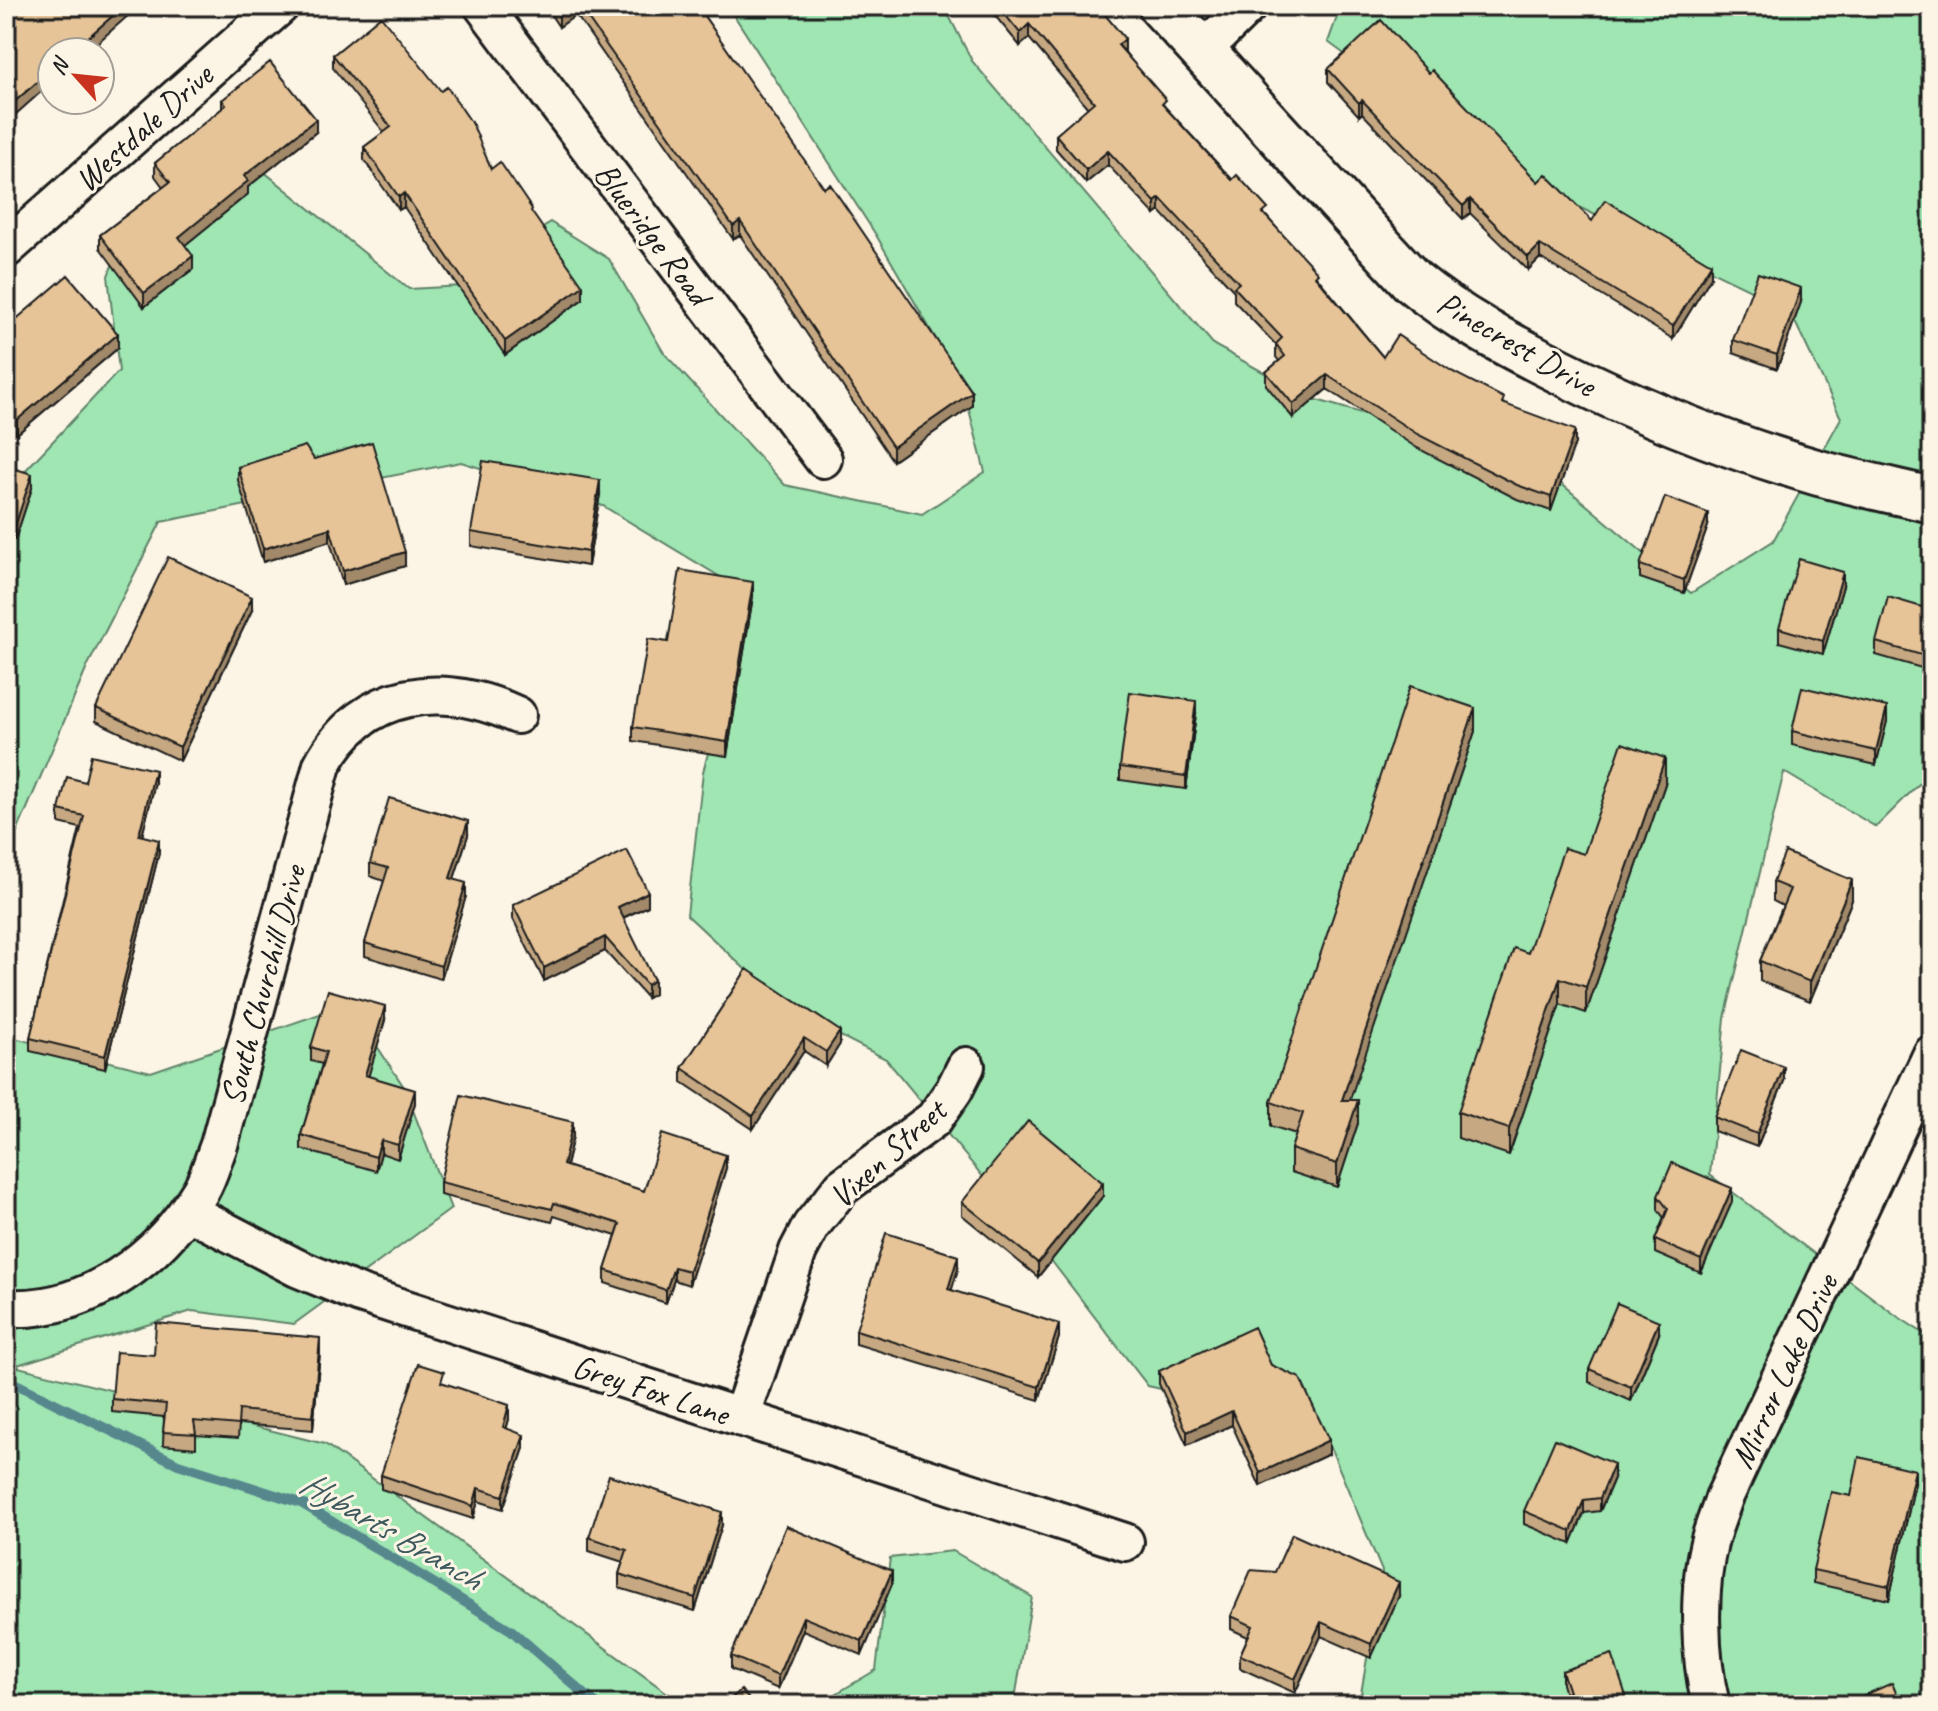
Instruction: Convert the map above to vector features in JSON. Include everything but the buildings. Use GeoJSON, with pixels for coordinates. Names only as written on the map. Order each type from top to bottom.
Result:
{"type":"FeatureCollection","features":[{"type":"Feature","properties":{"kind":"street","name":"Westdale Drive"},"geometry":{"type":"LineString","coordinates":[[6,249],[280,6]]}},
{"type":"Feature","properties":{"kind":"street","name":"Blueridge Road"},"geometry":{"type":"LineString","coordinates":[[483,6],[823,459]]}},
{"type":"Feature","properties":{"kind":"street","name":"Pinecrest Drive"},"geometry":{"type":"LineString","coordinates":[[1161,6],[1412,281],[1447,310],[1526,355],[1607,395],[1712,438],[1820,473],[1932,500]]}},
{"type":"Feature","properties":{"kind":"street"},"geometry":{"type":"LineString","coordinates":[[1202,51],[1248,6]]}},
{"type":"Feature","properties":{"kind":"street","name":"South Churchill Drive"},"geometry":{"type":"LineString","coordinates":[[6,1308],[61,1303],[122,1275],[158,1247],[203,1187],[219,1145],[322,765],[332,745],[365,714],[385,704],[430,695],[475,699],[517,715]]}},
{"type":"Feature","properties":{"kind":"street","name":"Mirror Lake Drive"},"geometry":{"type":"LineString","coordinates":[[1711,1705],[1702,1630],[1703,1585],[1710,1541],[1724,1498],[1932,1054]]}},
{"type":"Feature","properties":{"kind":"street","name":"Vixen Street"},"geometry":{"type":"LineString","coordinates":[[741,1418],[798,1251],[811,1226],[842,1187],[934,1119],[966,1066]]}},
{"type":"Feature","properties":{"kind":"street","name":"Grey Fox Lane"},"geometry":{"type":"LineString","coordinates":[[187,1211],[297,1268],[360,1294],[1125,1542]]}},
{"type":"Feature","properties":{"kind":"green space"},"geometry":{"type":"Polygon","coordinates":[[[728,6],[944,6],[972,61],[1214,345],[1310,398],[1539,465],[1691,593],[1773,541],[1841,418],[1796,324],[1749,289],[1562,199],[1423,112],[1328,42],[1341,6],[1932,6],[1932,771],[1876,827],[1784,772],[1725,1018],[1710,1175],[1894,1314],[1932,1339],[1932,1705],[1359,1705],[1382,1571],[1321,1425],[1148,1386],[1040,1246],[886,1059],[789,1010],[687,915],[703,772],[750,595],[603,506],[461,462],[161,522],[88,665],[6,858],[6,491],[119,371],[108,276],[133,211],[258,167],[409,289],[481,285],[550,222],[609,259],[664,353],[785,485],[922,514],[985,472],[963,386],[876,235],[728,6]]]}},
{"type":"Feature","properties":{"kind":"green space"},"geometry":{"type":"Polygon","coordinates":[[[349,1004],[404,1087],[451,1209],[294,1324],[192,1311],[14,1366],[325,1444],[673,1697],[693,1705],[6,1705],[6,1036],[151,1072],[349,1004]]]}},
{"type":"Feature","properties":{"kind":"green space"},"geometry":{"type":"Polygon","coordinates":[[[953,1551],[1032,1597],[1014,1705],[817,1705],[876,1670],[890,1558],[953,1551]]]}},
{"type":"Feature","properties":{"kind":"waterway","name":"Hybarts Branch"},"geometry":{"type":"LineString","coordinates":[[6,1382],[16,1384],[178,1464],[301,1503],[511,1630],[597,1705]]}}]}
